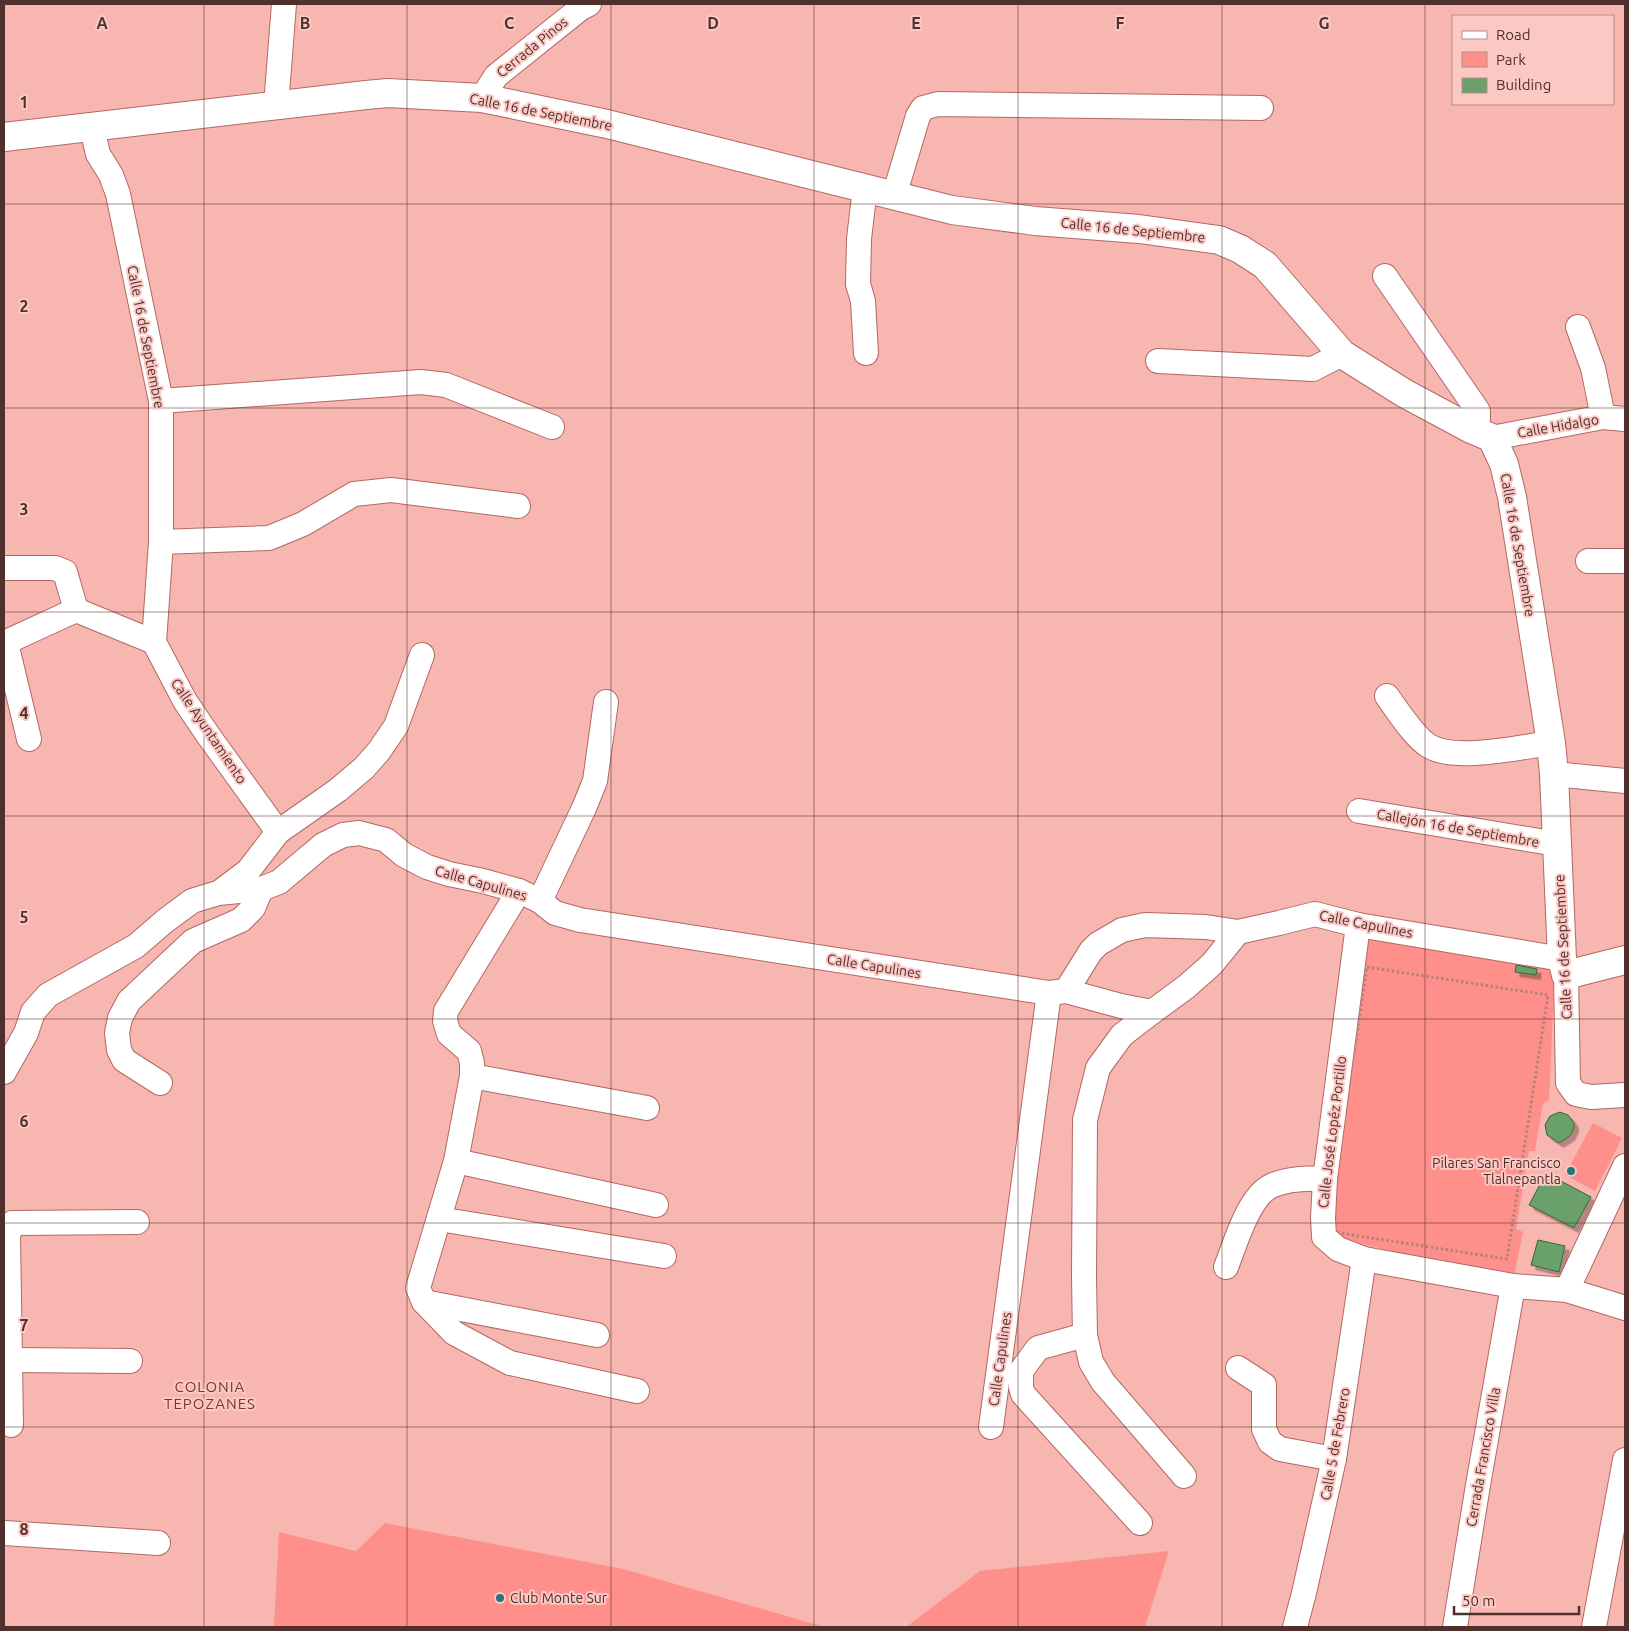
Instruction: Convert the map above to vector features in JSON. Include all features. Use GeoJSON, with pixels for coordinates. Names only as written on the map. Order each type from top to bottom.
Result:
{"type":"FeatureCollection","features":[{"type":"Feature","properties":{"kind":"main road","name":"Calle 16 de Septiembre"},"geometry":{"type":"LineString","coordinates":[[4,137],[388,93],[482,98],[607,124],[952,210],[1035,221],[1139,228],[1219,240],[1240,249],[1265,265],[1342,354],[1404,393],[1481,434],[1504,464],[1512,497],[1551,743],[1564,967]]}},
{"type":"Feature","properties":{"kind":"main road"},"geometry":{"type":"LineString","coordinates":[[1564,967],[1625,960]]}},
{"type":"Feature","properties":{"kind":"street"},"geometry":{"type":"LineString","coordinates":[[276,106],[284,4]]}},
{"type":"Feature","properties":{"kind":"street","name":"Cerrada Pinos"},"geometry":{"type":"LineString","coordinates":[[482,98],[496,76],[581,8],[589,4]]}},
{"type":"Feature","properties":{"kind":"street"},"geometry":{"type":"LineString","coordinates":[[894,196],[918,116],[924,108],[938,104],[1261,108]]}},
{"type":"Feature","properties":{"kind":"street","name":"Calle 16 de Septiembre"},"geometry":{"type":"LineString","coordinates":[[92,128],[98,154],[111,175],[118,194],[161,401],[161,542],[154,642]]}},
{"type":"Feature","properties":{"kind":"street"},"geometry":{"type":"LineString","coordinates":[[865,188],[859,239],[858,284],[863,301],[866,353]]}},
{"type":"Feature","properties":{"kind":"street"},"geometry":{"type":"LineString","coordinates":[[1385,276],[1478,411],[1481,434]]}},
{"type":"Feature","properties":{"kind":"street"},"geometry":{"type":"LineString","coordinates":[[1578,328],[1614,418]]}},
{"type":"Feature","properties":{"kind":"street"},"geometry":{"type":"LineString","coordinates":[[1158,360],[1313,369],[1342,354]]}},
{"type":"Feature","properties":{"kind":"street"},"geometry":{"type":"LineString","coordinates":[[161,401],[421,382],[446,385],[552,427]]}},
{"type":"Feature","properties":{"kind":"street","name":"Calle Hidalgo"},"geometry":{"type":"LineString","coordinates":[[1481,434],[1614,418]]}},
{"type":"Feature","properties":{"kind":"street"},"geometry":{"type":"LineString","coordinates":[[161,542],[269,538],[303,524],[354,494],[392,490],[518,506]]}},
{"type":"Feature","properties":{"kind":"street"},"geometry":{"type":"LineString","coordinates":[[1588,561],[1625,561]]}},
{"type":"Feature","properties":{"kind":"street"},"geometry":{"type":"LineString","coordinates":[[4,568],[55,568],[65,572],[76,610]]}},
{"type":"Feature","properties":{"kind":"street"},"geometry":{"type":"LineString","coordinates":[[29,739],[5,643],[76,610],[154,642]]}},
{"type":"Feature","properties":{"kind":"street","name":"Calle Ayuntamiento"},"geometry":{"type":"LineString","coordinates":[[154,642],[185,701],[278,832]]}},
{"type":"Feature","properties":{"kind":"street"},"geometry":{"type":"LineString","coordinates":[[218,893],[248,871],[278,832],[338,790],[364,768],[379,751],[396,726],[422,655]]}},
{"type":"Feature","properties":{"kind":"street"},"geometry":{"type":"LineString","coordinates":[[1386,696],[1412,730],[1428,746],[1442,752],[1476,753],[1551,743]]}},
{"type":"Feature","properties":{"kind":"street"},"geometry":{"type":"LineString","coordinates":[[540,902],[584,808],[594,781],[606,702]]}},
{"type":"Feature","properties":{"kind":"street"},"geometry":{"type":"LineString","coordinates":[[1554,774],[1625,781]]}},
{"type":"Feature","properties":{"kind":"street","name":"Callejón 16 de Septiembre"},"geometry":{"type":"LineString","coordinates":[[1359,811],[1558,844]]}},
{"type":"Feature","properties":{"kind":"street","name":"Calle Capulines"},"geometry":{"type":"LineString","coordinates":[[4,1072],[26,1033],[33,1012],[48,994],[136,946],[164,921],[192,901],[218,893],[261,889],[279,882],[323,845],[342,835],[359,833],[386,840],[404,855],[427,867],[519,891],[540,902],[554,913],[580,920],[1057,992]]}},
{"type":"Feature","properties":{"kind":"street"},"geometry":{"type":"LineString","coordinates":[[160,1083],[124,1060],[120,1050],[118,1033],[120,1018],[129,1001],[193,941],[241,920],[253,908],[261,889]]}},
{"type":"Feature","properties":{"kind":"street"},"geometry":{"type":"LineString","coordinates":[[519,891],[446,1011],[445,1021],[449,1034],[469,1052],[472,1063],[472,1076],[456,1161],[418,1288],[424,1302],[454,1333],[510,1363],[637,1391]]}},
{"type":"Feature","properties":{"kind":"street","name":"Calle Capulines"},"geometry":{"type":"LineString","coordinates":[[991,1427],[1057,992],[1098,944],[1122,930],[1145,926],[1206,927],[1238,932],[1315,914],[1564,967]]}},
{"type":"Feature","properties":{"kind":"street","name":"Calle José Lopéz Portillo"},"geometry":{"type":"LineString","coordinates":[[1358,924],[1325,1179],[1324,1237],[1338,1249],[1364,1259],[1513,1286],[1567,1290],[1625,1308]]}},
{"type":"Feature","properties":{"kind":"street"},"geometry":{"type":"LineString","coordinates":[[1184,1476],[1103,1382],[1091,1362],[1085,1335],[1085,1120],[1098,1068],[1122,1035],[1212,964],[1238,932]]}},
{"type":"Feature","properties":{"kind":"street","name":"Calle 16 de Septiembre"},"geometry":{"type":"LineString","coordinates":[[1564,967],[1568,1083],[1576,1094],[1591,1097],[1625,1095]]}},
{"type":"Feature","properties":{"kind":"street"},"geometry":{"type":"LineString","coordinates":[[1057,992],[1152,1012]]}},
{"type":"Feature","properties":{"kind":"street"},"geometry":{"type":"LineString","coordinates":[[472,1076],[647,1108]]}},
{"type":"Feature","properties":{"kind":"street"},"geometry":{"type":"LineString","coordinates":[[456,1161],[656,1205]]}},
{"type":"Feature","properties":{"kind":"street"},"geometry":{"type":"LineString","coordinates":[[1567,1290],[1625,1166]]}},
{"type":"Feature","properties":{"kind":"street"},"geometry":{"type":"LineString","coordinates":[[1226,1267],[1250,1210],[1258,1197],[1269,1186],[1299,1178],[1325,1179]]}},
{"type":"Feature","properties":{"kind":"street"},"geometry":{"type":"LineString","coordinates":[[439,1219],[664,1256]]}},
{"type":"Feature","properties":{"kind":"street"},"geometry":{"type":"LineString","coordinates":[[11,1425],[11,1360],[7,1321],[8,1236],[12,1223],[137,1222]]}},
{"type":"Feature","properties":{"kind":"street","name":"Calle 5 de Febrero"},"geometry":{"type":"LineString","coordinates":[[1294,1627],[1304,1593],[1334,1459],[1364,1259]]}},
{"type":"Feature","properties":{"kind":"street","name":"Cerrada Francisco Villa"},"geometry":{"type":"LineString","coordinates":[[1455,1627],[1476,1494],[1513,1286]]}},
{"type":"Feature","properties":{"kind":"street"},"geometry":{"type":"LineString","coordinates":[[424,1302],[598,1335]]}},
{"type":"Feature","properties":{"kind":"street"},"geometry":{"type":"LineString","coordinates":[[1085,1335],[1038,1348],[1020,1371],[1022,1394],[1140,1522]]}},
{"type":"Feature","properties":{"kind":"street"},"geometry":{"type":"LineString","coordinates":[[11,1360],[130,1361]]}},
{"type":"Feature","properties":{"kind":"street"},"geometry":{"type":"LineString","coordinates":[[1238,1368],[1264,1385],[1264,1429],[1270,1442],[1280,1448],[1334,1459]]}},
{"type":"Feature","properties":{"kind":"street"},"geometry":{"type":"LineString","coordinates":[[1594,1627],[1622,1495],[1625,1460]]}},
{"type":"Feature","properties":{"kind":"street"},"geometry":{"type":"LineString","coordinates":[[4,1533],[158,1543]]}},
{"type":"Feature","properties":{"kind":"path"},"geometry":{"type":"LineString","coordinates":[[1367,967],[1548,995],[1507,1259],[1327,1231],[1367,967]]}},
{"type":"Feature","properties":{"kind":"green space"},"geometry":{"type":"Polygon","coordinates":[[[1371,935],[1547,963],[1554,985],[1549,1101],[1543,1103],[1535,1151],[1529,1151],[1516,1229],[1523,1232],[1515,1272],[1502,1279],[1327,1235],[1366,940],[1371,935]]]}},
{"type":"Feature","properties":{"kind":"green space"},"geometry":{"type":"Polygon","coordinates":[[[1593,1123],[1622,1138],[1595,1191],[1565,1175],[1593,1123]]]}},
{"type":"Feature","properties":{"kind":"green space","name":"Club Monte Sur"},"geometry":{"type":"Polygon","coordinates":[[[385,1523],[623,1569],[825,1627],[274,1627],[279,1532],[356,1551],[385,1523]]]}},
{"type":"Feature","properties":{"kind":"green space"},"geometry":{"type":"Polygon","coordinates":[[[1169,1551],[1145,1627],[906,1627],[980,1571],[1169,1551]]]}},
{"type":"Feature","properties":{"kind":"building"},"geometry":{"type":"Polygon","coordinates":[[[1516,965],[1537,969],[1536,975],[1515,972],[1516,965]]]}},
{"type":"Feature","properties":{"kind":"building"},"geometry":{"type":"Polygon","coordinates":[[[1560,1112],[1568,1115],[1574,1123],[1574,1128],[1570,1136],[1559,1143],[1547,1135],[1545,1125],[1550,1116],[1560,1112]]]}},
{"type":"Feature","properties":{"kind":"building"},"geometry":{"type":"Polygon","coordinates":[[[1546,1173],[1591,1197],[1574,1228],[1529,1205],[1546,1173]]]}},
{"type":"Feature","properties":{"kind":"building"},"geometry":{"type":"Polygon","coordinates":[[[1538,1240],[1565,1246],[1559,1272],[1531,1265],[1538,1240]]]}},
{"type":"Feature","properties":{"kind":"place","name":"Pilares San Francisco Tlalnepantla"},"geometry":{"type":"Point","coordinates":[1571,1171]}},
{"type":"Feature","properties":{"kind":"place","name":"Club Monte Sur"},"geometry":{"type":"Point","coordinates":[500,1598]}},
{"type":"Feature","properties":{"kind":"district","name":"COLONIA TEPOZANES"},"geometry":{"type":"Point","coordinates":[210,1394]}}]}
